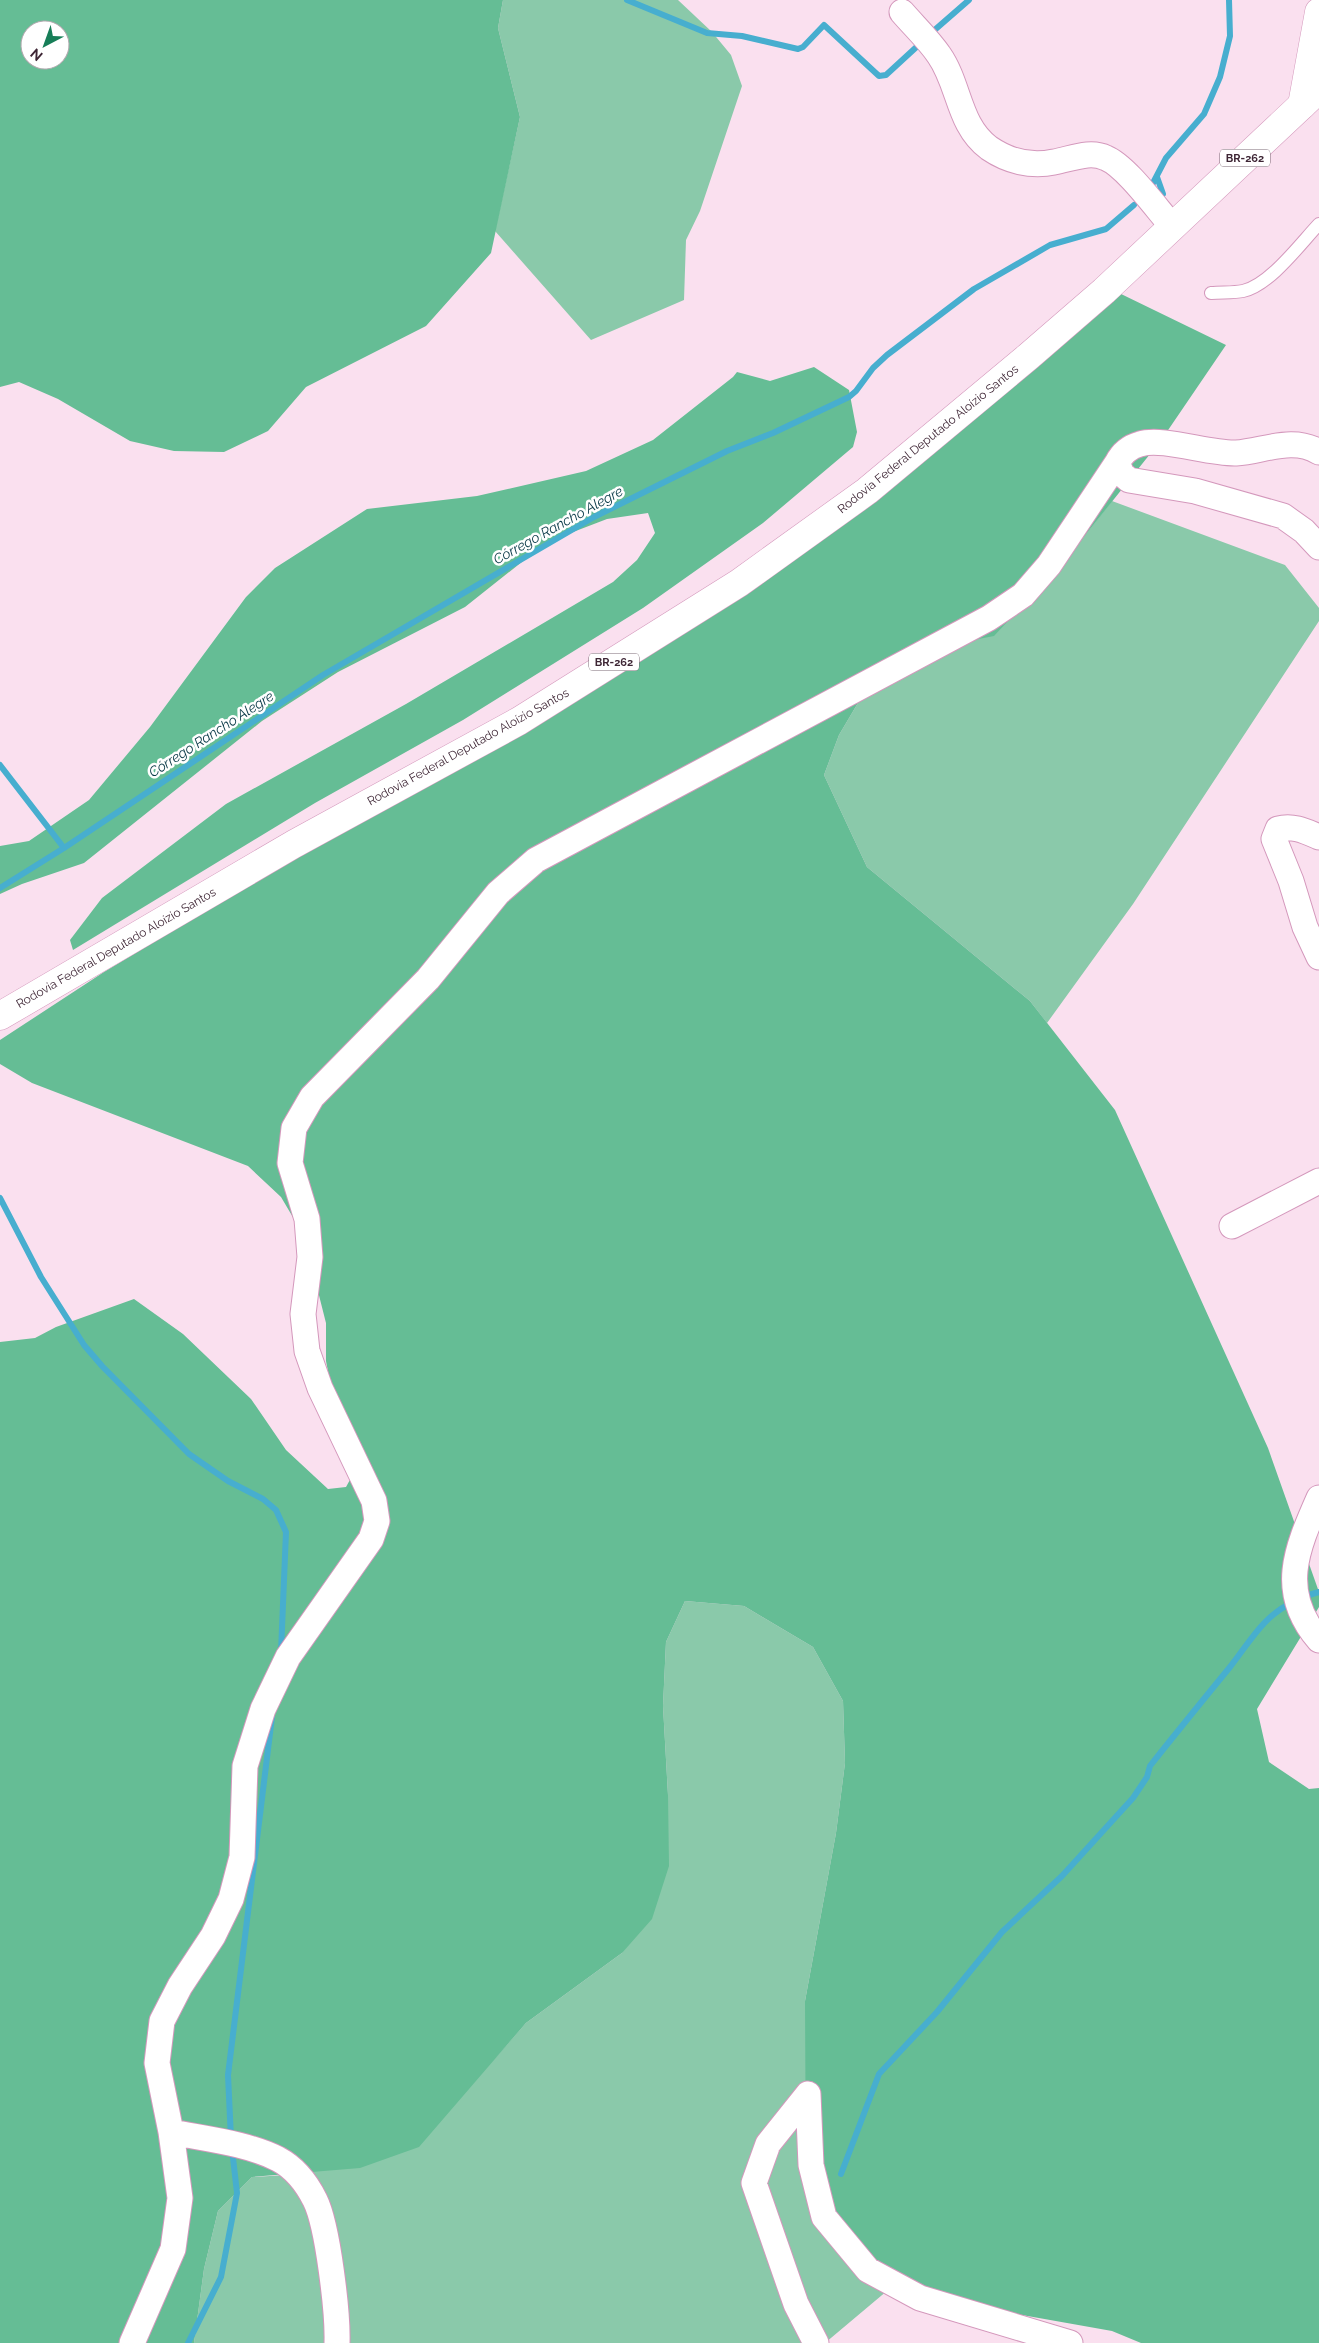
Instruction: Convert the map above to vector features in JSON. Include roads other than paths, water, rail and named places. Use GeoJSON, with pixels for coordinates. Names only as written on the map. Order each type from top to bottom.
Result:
{"type":"FeatureCollection","features":[{"type":"Feature","properties":{"kind":"main road"},"geometry":{"type":"LineString","coordinates":[[1313,101],[1319,12]]}},
{"type":"Feature","properties":{"kind":"main road","name":"Rodovia Federal Deputado Aloízio Santos"},"geometry":{"type":"LineString","coordinates":[[0,1016],[294,844],[519,720],[738,583],[867,491],[1029,356],[1104,291],[1172,226],[1313,101]]}},
{"type":"Feature","properties":{"kind":"street"},"geometry":{"type":"LineString","coordinates":[[902,12],[940,56],[952,80],[960,106],[971,129],[987,146],[1005,158],[1030,164],[1051,163],[1096,154],[1108,158],[1121,168],[1172,226]]}},
{"type":"Feature","properties":{"kind":"street"},"geometry":{"type":"LineString","coordinates":[[132,2343],[173,2249],[180,2198],[171,2132],[157,2063],[162,2021],[180,1986],[213,1936],[231,1899],[242,1857],[245,1766],[263,1709],[288,1657],[370,1539],[377,1520],[374,1501],[320,1388],[307,1351],[302,1314],[310,1257],[307,1219],[290,1163],[294,1128],[312,1097],[428,978],[498,893],[536,860],[760,742],[1003,609],[1023,595],[1049,565],[1121,455],[1142,443],[1236,453],[1283,445],[1309,446],[1319,452]]}},
{"type":"Feature","properties":{"kind":"street"},"geometry":{"type":"LineString","coordinates":[[1117,463],[1122,474],[1129,480],[1196,491],[1283,516],[1304,531],[1319,547]]}},
{"type":"Feature","properties":{"kind":"street"},"geometry":{"type":"LineString","coordinates":[[1319,836],[1294,827],[1286,827],[1278,829],[1274,839],[1291,882],[1305,927],[1319,957]]}},
{"type":"Feature","properties":{"kind":"street"},"geometry":{"type":"LineString","coordinates":[[1232,1226],[1319,1181]]}},
{"type":"Feature","properties":{"kind":"street"},"geometry":{"type":"LineString","coordinates":[[1319,1498],[1302,1535],[1295,1568],[1294,1594],[1306,1625],[1319,1640]]}},
{"type":"Feature","properties":{"kind":"street"},"geometry":{"type":"LineString","coordinates":[[816,2343],[796,2304],[754,2183],[768,2144],[808,2094],[811,2164],[824,2217],[868,2270],[920,2298],[1070,2343]]}},
{"type":"Feature","properties":{"kind":"street"},"geometry":{"type":"LineString","coordinates":[[171,2132],[241,2146],[278,2159],[300,2176],[316,2202],[327,2246],[337,2343]]}},
{"type":"Feature","properties":{"kind":"lane"},"geometry":{"type":"LineString","coordinates":[[1211,293],[1243,291],[1256,286],[1269,276],[1319,224]]}},
{"type":"Feature","properties":{"kind":"waterway"},"geometry":{"type":"LineString","coordinates":[[627,0],[707,33],[742,36],[798,49],[803,47],[824,25],[879,76],[886,75],[923,41]]}},
{"type":"Feature","properties":{"kind":"waterway"},"geometry":{"type":"LineString","coordinates":[[930,34],[969,0]]}},
{"type":"Feature","properties":{"kind":"waterway","name":"Córrego Rancho Alegre"},"geometry":{"type":"LineString","coordinates":[[1153,183],[1166,158],[1204,114],[1220,77],[1230,36],[1229,0]]}},
{"type":"Feature","properties":{"kind":"waterway"},"geometry":{"type":"LineString","coordinates":[[1157,177],[1163,194]]}},
{"type":"Feature","properties":{"kind":"waterway","name":"Córrego Rancho Alegre"},"geometry":{"type":"LineString","coordinates":[[0,888],[64,848],[323,675],[594,517],[727,451],[773,433],[849,397],[856,391],[873,368],[887,355],[974,289],[1050,245],[1106,229],[1134,205]]}},
{"type":"Feature","properties":{"kind":"waterway"},"geometry":{"type":"LineString","coordinates":[[0,765],[64,848]]}},
{"type":"Feature","properties":{"kind":"waterway"},"geometry":{"type":"LineString","coordinates":[[0,1198],[41,1277],[84,1345],[102,1366],[189,1454],[228,1481],[263,1499],[276,1510],[286,1532],[281,1652]]}},
{"type":"Feature","properties":{"kind":"waterway"},"geometry":{"type":"LineString","coordinates":[[1302,1597],[1319,1592]]}},
{"type":"Feature","properties":{"kind":"waterway"},"geometry":{"type":"LineString","coordinates":[[841,2174],[879,2074],[937,2012],[1002,1932],[1062,1876],[1133,1798],[1147,1777],[1150,1766],[1257,1631],[1273,1615],[1293,1602]]}},
{"type":"Feature","properties":{"kind":"waterway"},"geometry":{"type":"LineString","coordinates":[[231,2139],[228,2075],[272,1717]]}},
{"type":"Feature","properties":{"kind":"waterway"},"geometry":{"type":"LineString","coordinates":[[188,2343],[221,2277],[237,2193],[232,2149]]}}]}
